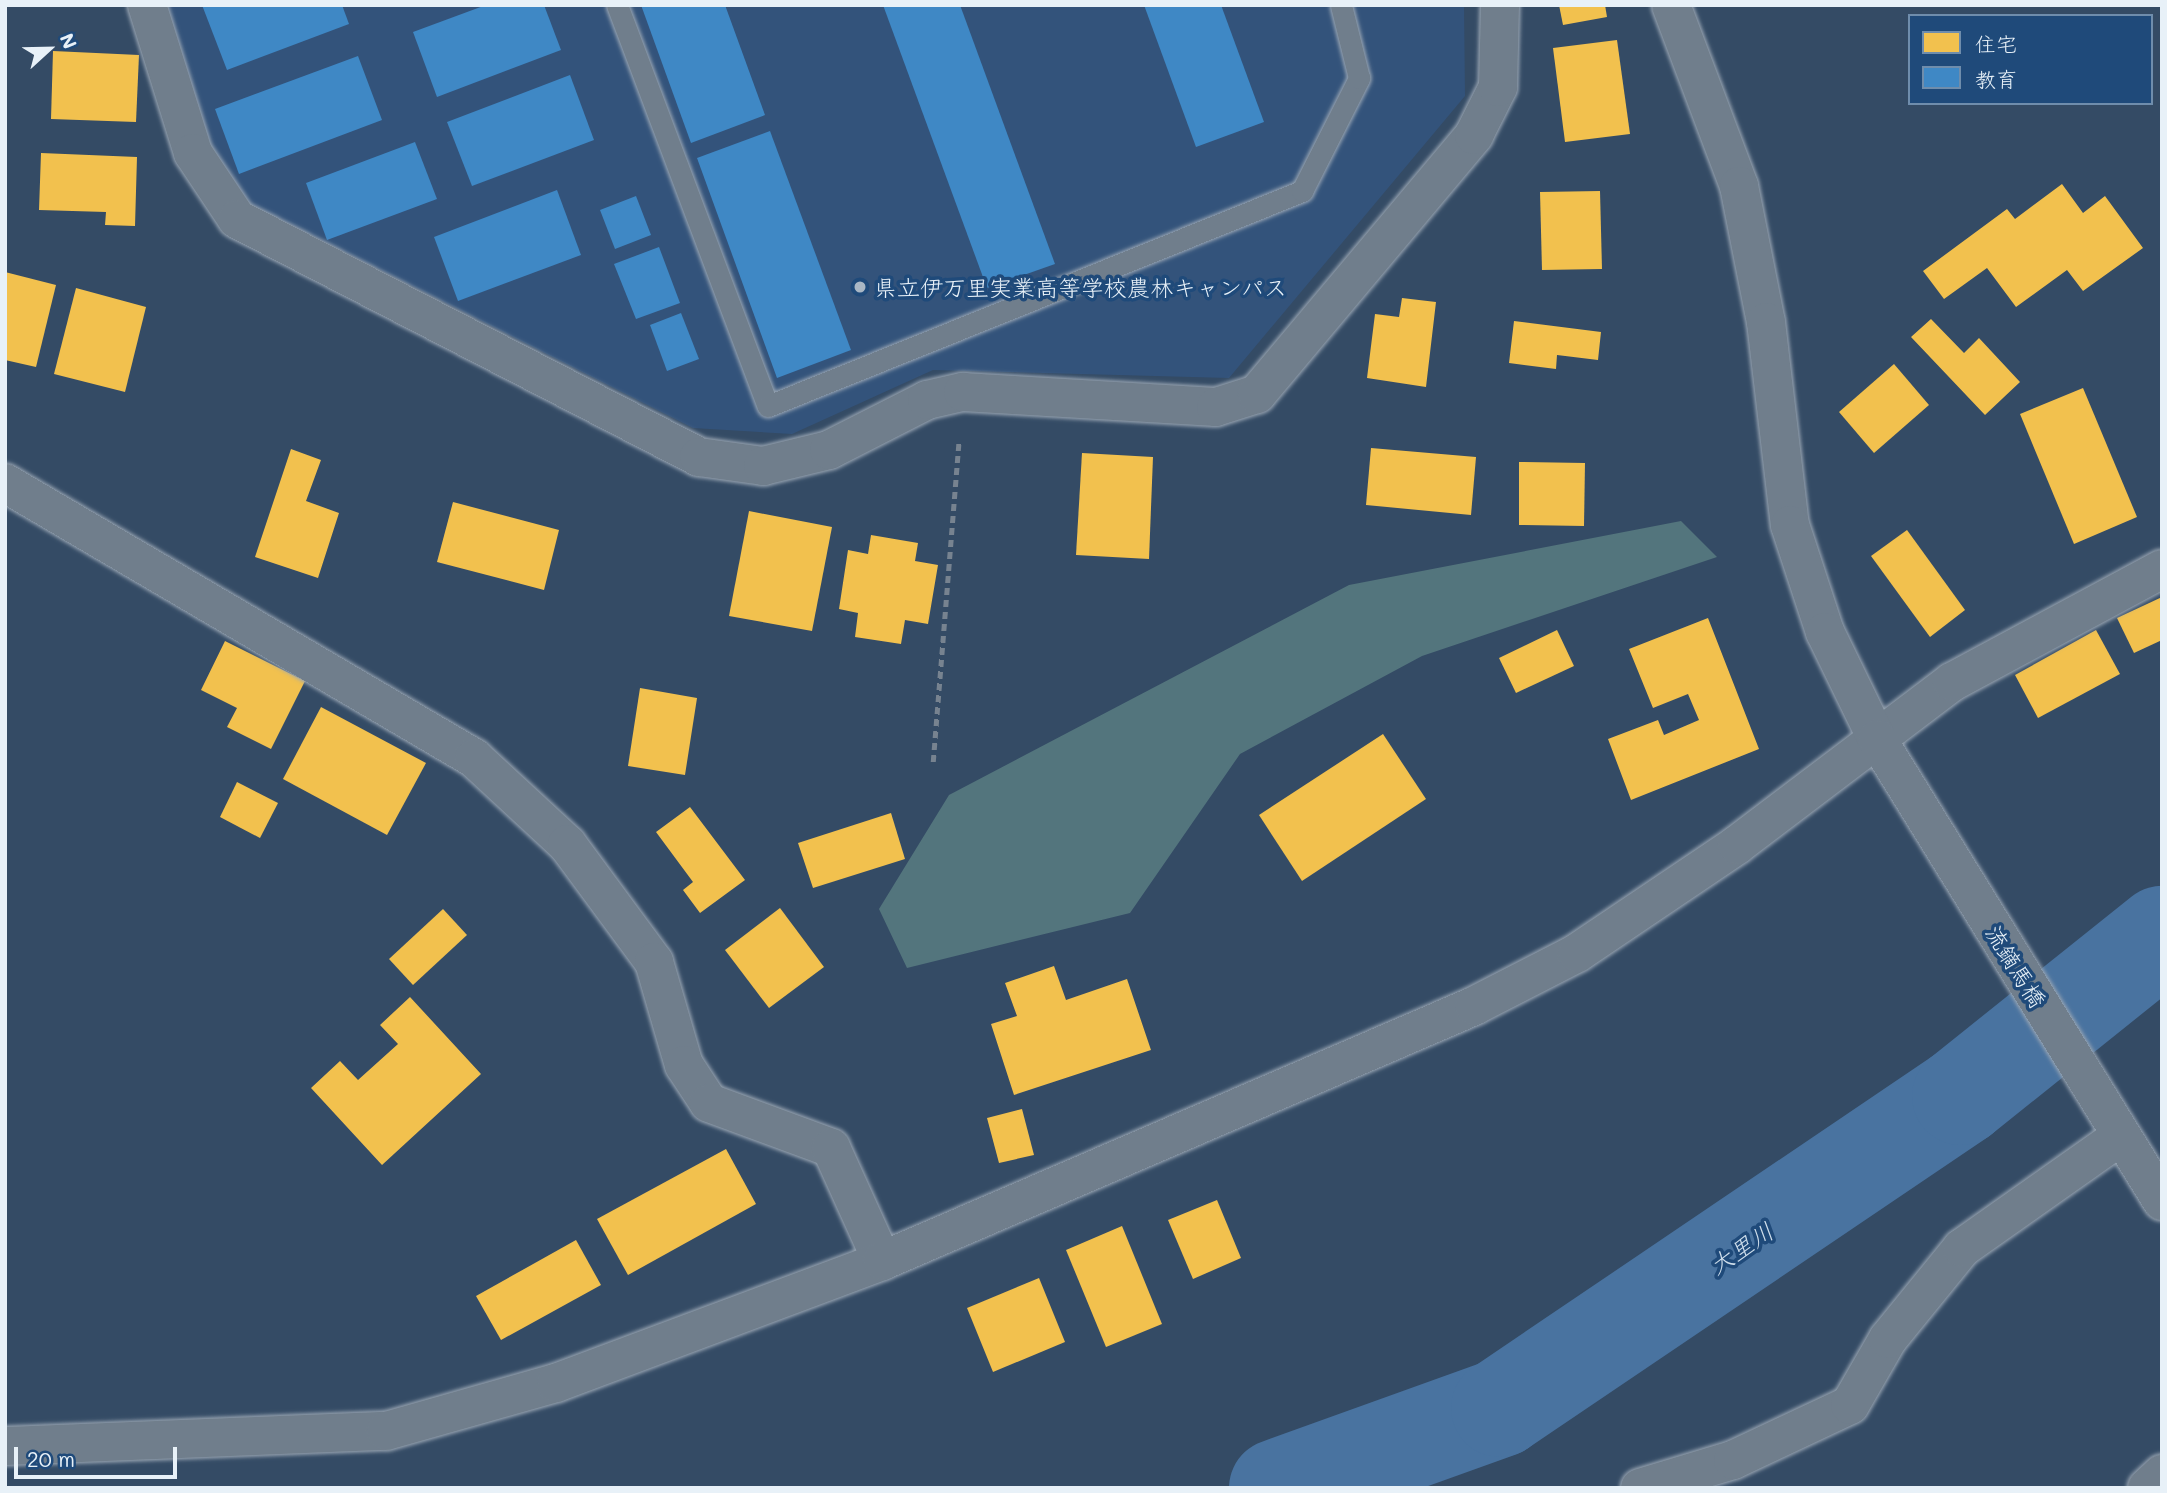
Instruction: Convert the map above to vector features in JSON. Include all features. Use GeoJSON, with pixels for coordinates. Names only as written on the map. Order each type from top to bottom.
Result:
{"type":"FeatureCollection","features":[{"type":"Feature","properties":{"kind":"street"},"geometry":{"type":"LineString","coordinates":[[147,5],[193,153],[237,219],[699,457],[763,466],[816,453],[928,400],[963,392],[1216,407],[1257,394],[1474,135],[1499,87],[1500,5]]}},
{"type":"Feature","properties":{"kind":"street","name":"流鏑馬橋"},"geometry":{"type":"LineString","coordinates":[[1671,5],[1739,187],[1766,322],[1790,526],[1825,632],[1877,738],[1934,835],[2162,1201]]}},
{"type":"Feature","properties":{"kind":"street"},"geometry":{"type":"LineString","coordinates":[[5,484],[474,758],[566,844],[654,962],[684,1065],[709,1103],[831,1148],[881,1261]]}},
{"type":"Feature","properties":{"kind":"street"},"geometry":{"type":"LineString","coordinates":[[5,1446],[386,1431],[556,1384],[881,1261],[1474,1006],[1577,953],[1737,845],[1877,738],[2009,648],[2162,569]]}},
{"type":"Feature","properties":{"kind":"street"},"geometry":{"type":"LineString","coordinates":[[1640,1488],[1733,1460],[1850,1405],[1888,1339],[1962,1248],[2121,1136]]}},
{"type":"Feature","properties":{"kind":"street"},"geometry":{"type":"LineString","coordinates":[[2147,1488],[2162,1474]]}},
{"type":"Feature","properties":{"kind":"lane"},"geometry":{"type":"LineString","coordinates":[[617,5],[768,407],[1302,191],[1359,78],[1342,5]]}},
{"type":"Feature","properties":{"kind":"path"},"geometry":{"type":"LineString","coordinates":[[933,762],[963,392]]}},
{"type":"Feature","properties":{"kind":"shaded area","name":"県立伊万里実業高等学校農林キャンパス"},"geometry":{"type":"Polygon","coordinates":[[[165,5],[1464,5],[1465,96],[1229,378],[933,370],[792,434],[693,428],[250,204],[210,146],[165,5]]]}},
{"type":"Feature","properties":{"kind":"green space"},"geometry":{"type":"Polygon","coordinates":[[[1681,521],[1717,557],[1422,656],[1240,754],[1130,913],[907,968],[879,909],[949,795],[1349,585],[1681,521]]]}},
{"type":"Feature","properties":{"kind":"building: 住宅"},"geometry":{"type":"Polygon","coordinates":[[[1559,5],[1605,5],[1607,17],[1563,25],[1559,5]]]}},
{"type":"Feature","properties":{"kind":"building: 住宅"},"geometry":{"type":"Polygon","coordinates":[[[1617,40],[1630,134],[1565,142],[1553,48],[1617,40]]]}},
{"type":"Feature","properties":{"kind":"building: 住宅"},"geometry":{"type":"Polygon","coordinates":[[[53,51],[139,55],[136,122],[51,119],[53,51]]]}},
{"type":"Feature","properties":{"kind":"building: 住宅"},"geometry":{"type":"Polygon","coordinates":[[[41,153],[137,157],[135,226],[105,225],[106,212],[39,210],[41,153]]]}},
{"type":"Feature","properties":{"kind":"building: 住宅"},"geometry":{"type":"Polygon","coordinates":[[[2062,184],[2083,213],[2105,196],[2143,248],[2083,291],[2067,270],[2016,307],[1987,268],[1944,299],[1923,271],[2007,209],[2015,219],[2062,184]]]}},
{"type":"Feature","properties":{"kind":"building: 住宅"},"geometry":{"type":"Polygon","coordinates":[[[1600,191],[1602,269],[1542,270],[1540,192],[1600,191]]]}},
{"type":"Feature","properties":{"kind":"building: 住宅"},"geometry":{"type":"Polygon","coordinates":[[[5,272],[56,285],[36,367],[5,360],[5,272]]]}},
{"type":"Feature","properties":{"kind":"building: 住宅"},"geometry":{"type":"Polygon","coordinates":[[[76,288],[146,307],[125,392],[54,374],[76,288]]]}},
{"type":"Feature","properties":{"kind":"building: 住宅"},"geometry":{"type":"Polygon","coordinates":[[[1402,298],[1436,302],[1426,387],[1367,378],[1375,314],[1399,317],[1402,298]]]}},
{"type":"Feature","properties":{"kind":"building: 住宅"},"geometry":{"type":"Polygon","coordinates":[[[1931,319],[1964,353],[1979,338],[2020,382],[1985,415],[1911,337],[1931,319]]]}},
{"type":"Feature","properties":{"kind":"building: 住宅"},"geometry":{"type":"Polygon","coordinates":[[[1514,321],[1601,332],[1598,360],[1557,355],[1556,369],[1509,363],[1514,321]]]}},
{"type":"Feature","properties":{"kind":"building: 住宅"},"geometry":{"type":"Polygon","coordinates":[[[1894,364],[1929,405],[1874,453],[1839,412],[1894,364]]]}},
{"type":"Feature","properties":{"kind":"building: 住宅"},"geometry":{"type":"Polygon","coordinates":[[[2083,388],[2137,517],[2074,544],[2020,414],[2083,388]]]}},
{"type":"Feature","properties":{"kind":"building: 住宅"},"geometry":{"type":"Polygon","coordinates":[[[1371,448],[1476,457],[1471,515],[1366,505],[1371,448]]]}},
{"type":"Feature","properties":{"kind":"building: 住宅"},"geometry":{"type":"Polygon","coordinates":[[[291,449],[321,460],[306,501],[339,513],[318,578],[255,557],[291,449]]]}},
{"type":"Feature","properties":{"kind":"building: 住宅"},"geometry":{"type":"Polygon","coordinates":[[[1082,453],[1153,457],[1149,559],[1076,555],[1082,453]]]}},
{"type":"Feature","properties":{"kind":"building: 住宅"},"geometry":{"type":"Polygon","coordinates":[[[1519,462],[1585,463],[1584,526],[1519,525],[1519,462]]]}},
{"type":"Feature","properties":{"kind":"building: 住宅"},"geometry":{"type":"Polygon","coordinates":[[[453,502],[559,530],[544,590],[437,562],[453,502]]]}},
{"type":"Feature","properties":{"kind":"building: 住宅"},"geometry":{"type":"Polygon","coordinates":[[[749,511],[832,527],[812,631],[729,616],[749,511]]]}},
{"type":"Feature","properties":{"kind":"building: 住宅"},"geometry":{"type":"Polygon","coordinates":[[[1907,530],[1965,610],[1930,637],[1871,556],[1907,530]]]}},
{"type":"Feature","properties":{"kind":"building: 住宅"},"geometry":{"type":"Polygon","coordinates":[[[871,535],[918,543],[915,561],[938,565],[928,624],[905,620],[901,644],[855,637],[858,613],[839,609],[848,550],[868,554],[871,535]]]}},
{"type":"Feature","properties":{"kind":"building: 住宅"},"geometry":{"type":"Polygon","coordinates":[[[2162,597],[2162,640],[2134,653],[2117,618],[2162,597]]]}},
{"type":"Feature","properties":{"kind":"building: 住宅"},"geometry":{"type":"Polygon","coordinates":[[[1708,618],[1759,749],[1631,800],[1608,739],[1658,720],[1664,735],[1699,720],[1688,694],[1653,708],[1629,649],[1708,618]]]}},
{"type":"Feature","properties":{"kind":"building: 住宅"},"geometry":{"type":"Polygon","coordinates":[[[1557,630],[1574,666],[1516,693],[1499,658],[1557,630]]]}},
{"type":"Feature","properties":{"kind":"building: 住宅"},"geometry":{"type":"Polygon","coordinates":[[[2096,630],[2120,674],[2038,718],[2015,675],[2096,630]]]}},
{"type":"Feature","properties":{"kind":"building: 住宅"},"geometry":{"type":"Polygon","coordinates":[[[225,641],[305,681],[271,749],[227,727],[237,708],[201,690],[225,641]]]}},
{"type":"Feature","properties":{"kind":"building: 住宅"},"geometry":{"type":"Polygon","coordinates":[[[640,688],[697,698],[685,775],[628,766],[640,688]]]}},
{"type":"Feature","properties":{"kind":"building: 住宅"},"geometry":{"type":"Polygon","coordinates":[[[321,707],[426,763],[387,835],[283,779],[321,707]]]}},
{"type":"Feature","properties":{"kind":"building: 住宅"},"geometry":{"type":"Polygon","coordinates":[[[1383,734],[1426,799],[1302,881],[1259,815],[1383,734]]]}},
{"type":"Feature","properties":{"kind":"building: 住宅"},"geometry":{"type":"Polygon","coordinates":[[[237,782],[278,803],[260,838],[220,817],[237,782]]]}},
{"type":"Feature","properties":{"kind":"building: 住宅"},"geometry":{"type":"Polygon","coordinates":[[[690,807],[745,880],[700,913],[683,890],[693,882],[656,832],[690,807]]]}},
{"type":"Feature","properties":{"kind":"building: 住宅"},"geometry":{"type":"Polygon","coordinates":[[[891,813],[905,859],[813,888],[798,843],[891,813]]]}},
{"type":"Feature","properties":{"kind":"building: 住宅"},"geometry":{"type":"Polygon","coordinates":[[[780,908],[824,967],[769,1008],[725,950],[780,908]]]}},
{"type":"Feature","properties":{"kind":"building: 住宅"},"geometry":{"type":"Polygon","coordinates":[[[443,909],[467,935],[413,985],[389,959],[443,909]]]}},
{"type":"Feature","properties":{"kind":"building: 住宅"},"geometry":{"type":"Polygon","coordinates":[[[1054,966],[1066,1000],[1127,979],[1151,1050],[1014,1095],[991,1024],[1017,1016],[1005,983],[1054,966]]]}},
{"type":"Feature","properties":{"kind":"building: 住宅"},"geometry":{"type":"Polygon","coordinates":[[[410,997],[481,1074],[382,1165],[311,1088],[340,1061],[358,1080],[398,1044],[380,1025],[410,997]]]}},
{"type":"Feature","properties":{"kind":"building: 住宅"},"geometry":{"type":"Polygon","coordinates":[[[1022,1109],[1034,1155],[999,1163],[987,1118],[1022,1109]]]}},
{"type":"Feature","properties":{"kind":"building: 住宅"},"geometry":{"type":"Polygon","coordinates":[[[726,1149],[756,1204],[628,1275],[597,1219],[726,1149]]]}},
{"type":"Feature","properties":{"kind":"building: 住宅"},"geometry":{"type":"Polygon","coordinates":[[[1217,1200],[1241,1258],[1193,1279],[1168,1220],[1217,1200]]]}},
{"type":"Feature","properties":{"kind":"building: 住宅"},"geometry":{"type":"Polygon","coordinates":[[[1122,1226],[1162,1324],[1106,1347],[1066,1250],[1122,1226]]]}},
{"type":"Feature","properties":{"kind":"building: 住宅"},"geometry":{"type":"Polygon","coordinates":[[[576,1240],[601,1285],[501,1340],[476,1296],[576,1240]]]}},
{"type":"Feature","properties":{"kind":"building: 住宅"},"geometry":{"type":"Polygon","coordinates":[[[1039,1278],[1065,1342],[993,1372],[967,1308],[1039,1278]]]}},
{"type":"Feature","properties":{"kind":"building: 教育"},"geometry":{"type":"Polygon","coordinates":[[[202,5],[342,5],[349,24],[227,70],[202,5]]]}},
{"type":"Feature","properties":{"kind":"building: 教育"},"geometry":{"type":"Polygon","coordinates":[[[486,5],[544,5],[561,50],[437,97],[413,32],[486,5]]]}},
{"type":"Feature","properties":{"kind":"building: 教育"},"geometry":{"type":"Polygon","coordinates":[[[641,5],[725,5],[765,115],[691,143],[641,5]]]}},
{"type":"Feature","properties":{"kind":"building: 教育"},"geometry":{"type":"Polygon","coordinates":[[[883,5],[960,5],[1055,264],[987,288],[883,5]]]}},
{"type":"Feature","properties":{"kind":"building: 教育"},"geometry":{"type":"Polygon","coordinates":[[[1144,5],[1221,5],[1264,122],[1196,147],[1144,5]]]}},
{"type":"Feature","properties":{"kind":"building: 教育"},"geometry":{"type":"Polygon","coordinates":[[[358,56],[382,120],[239,174],[215,109],[358,56]]]}},
{"type":"Feature","properties":{"kind":"building: 教育"},"geometry":{"type":"Polygon","coordinates":[[[570,75],[594,140],[472,186],[447,122],[570,75]]]}},
{"type":"Feature","properties":{"kind":"building: 教育"},"geometry":{"type":"Polygon","coordinates":[[[770,131],[851,350],[777,378],[697,158],[770,131]]]}},
{"type":"Feature","properties":{"kind":"building: 教育"},"geometry":{"type":"Polygon","coordinates":[[[415,142],[437,199],[327,240],[306,183],[415,142]]]}},
{"type":"Feature","properties":{"kind":"building: 教育"},"geometry":{"type":"Polygon","coordinates":[[[557,190],[581,255],[458,301],[434,237],[557,190]]]}},
{"type":"Feature","properties":{"kind":"building: 教育"},"geometry":{"type":"Polygon","coordinates":[[[636,196],[651,235],[615,249],[600,210],[636,196]]]}},
{"type":"Feature","properties":{"kind":"building: 教育"},"geometry":{"type":"Polygon","coordinates":[[[659,247],[680,303],[636,319],[614,264],[659,247]]]}},
{"type":"Feature","properties":{"kind":"building: 教育"},"geometry":{"type":"Polygon","coordinates":[[[681,313],[699,359],[667,371],[650,325],[681,313]]]}},
{"type":"Feature","properties":{"kind":"waterway","name":"大里川"},"geometry":{"type":"LineString","coordinates":[[1278,1488],[1500,1408],[1961,1096],[2162,935]]}},
{"type":"Feature","properties":{"kind":"place","name":"県立伊万里実業高等学校農林キャンパス"},"geometry":{"type":"Point","coordinates":[860,287]}}]}
